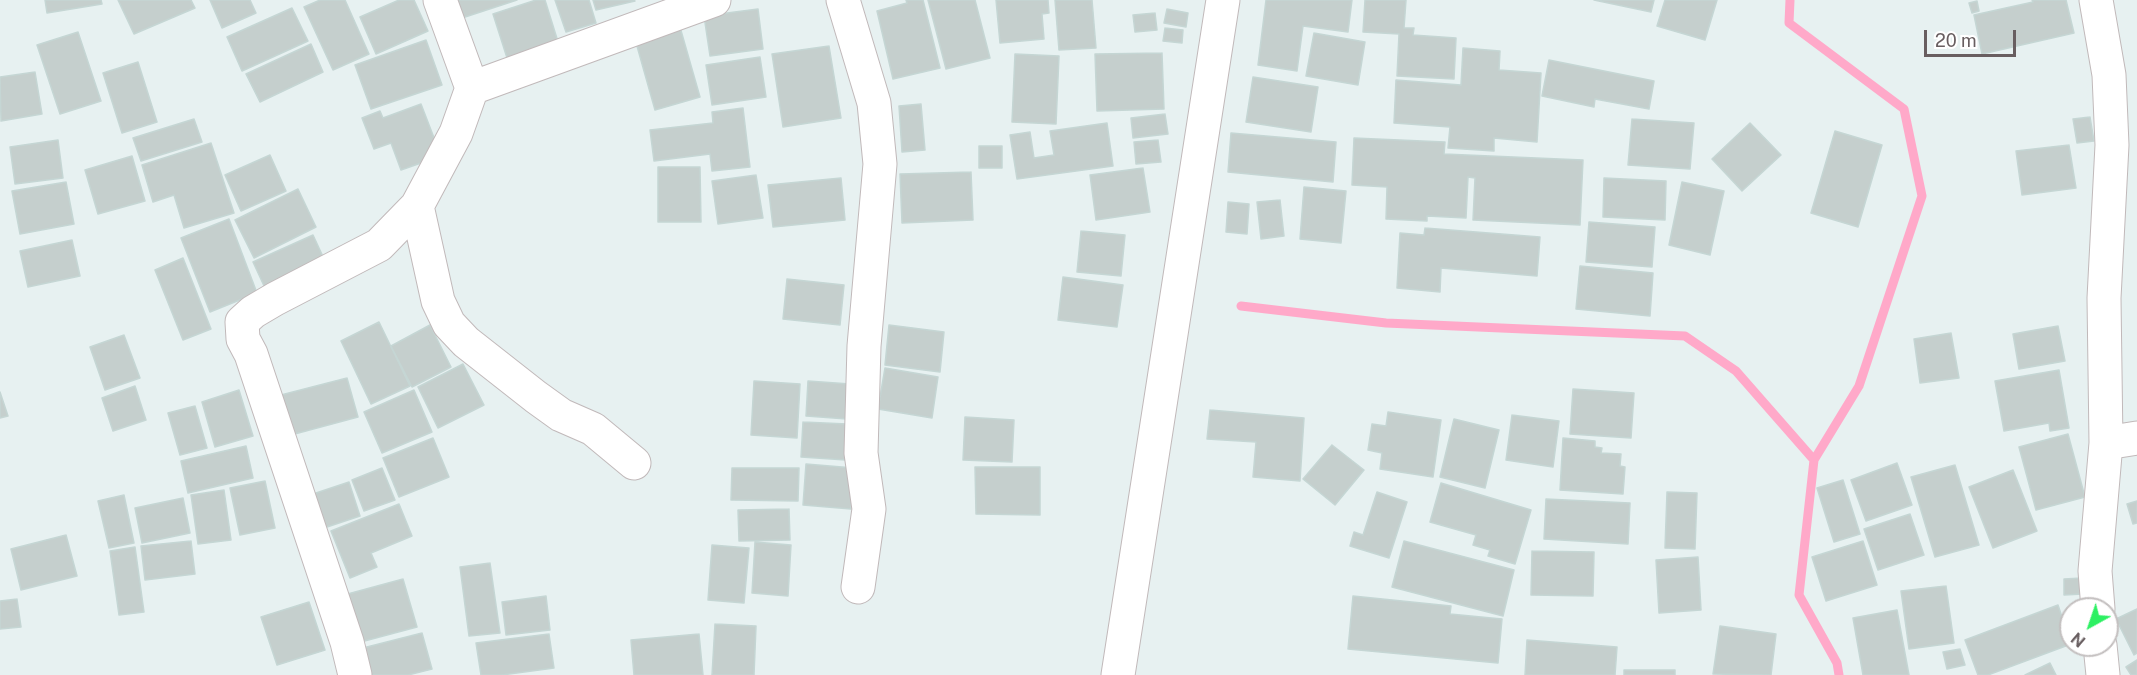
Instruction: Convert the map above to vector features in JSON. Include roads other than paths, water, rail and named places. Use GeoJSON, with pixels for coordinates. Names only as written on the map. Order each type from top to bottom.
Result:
{"type":"FeatureCollection","features":[{"type":"Feature","properties":{"kind":"street"},"geometry":{"type":"LineString","coordinates":[[355,675],[347,642],[243,339],[242,322],[253,312],[380,245],[417,206],[456,133],[472,88],[440,0]]}},
{"type":"Feature","properties":{"kind":"street"},"geometry":{"type":"LineString","coordinates":[[472,88],[714,0]]}},
{"type":"Feature","properties":{"kind":"street"},"geometry":{"type":"LineString","coordinates":[[843,0],[874,103],[880,164],[864,346],[861,453],[869,510],[858,587]]}},
{"type":"Feature","properties":{"kind":"street"},"geometry":{"type":"LineString","coordinates":[[1118,675],[1223,0]]}},
{"type":"Feature","properties":{"kind":"street"},"geometry":{"type":"LineString","coordinates":[[2096,0],[2109,75],[2112,146],[2104,297],[2121,440],[2095,571],[2097,597]]}},
{"type":"Feature","properties":{"kind":"street"},"geometry":{"type":"LineString","coordinates":[[417,206],[438,302],[449,324],[466,342],[536,397],[561,415],[593,429],[634,463]]}},
{"type":"Feature","properties":{"kind":"street"},"geometry":{"type":"LineString","coordinates":[[2101,657],[2103,675]]}},
{"type":"Feature","properties":{"kind":"waterway"},"geometry":{"type":"LineString","coordinates":[[1790,0],[1789,23],[1904,109],[1922,196],[1859,386],[1814,460],[1799,595],[1837,663],[1839,675]]}},
{"type":"Feature","properties":{"kind":"waterway"},"geometry":{"type":"LineString","coordinates":[[1241,306],[1386,323],[1685,336],[1736,371],[1814,460]]}}]}
